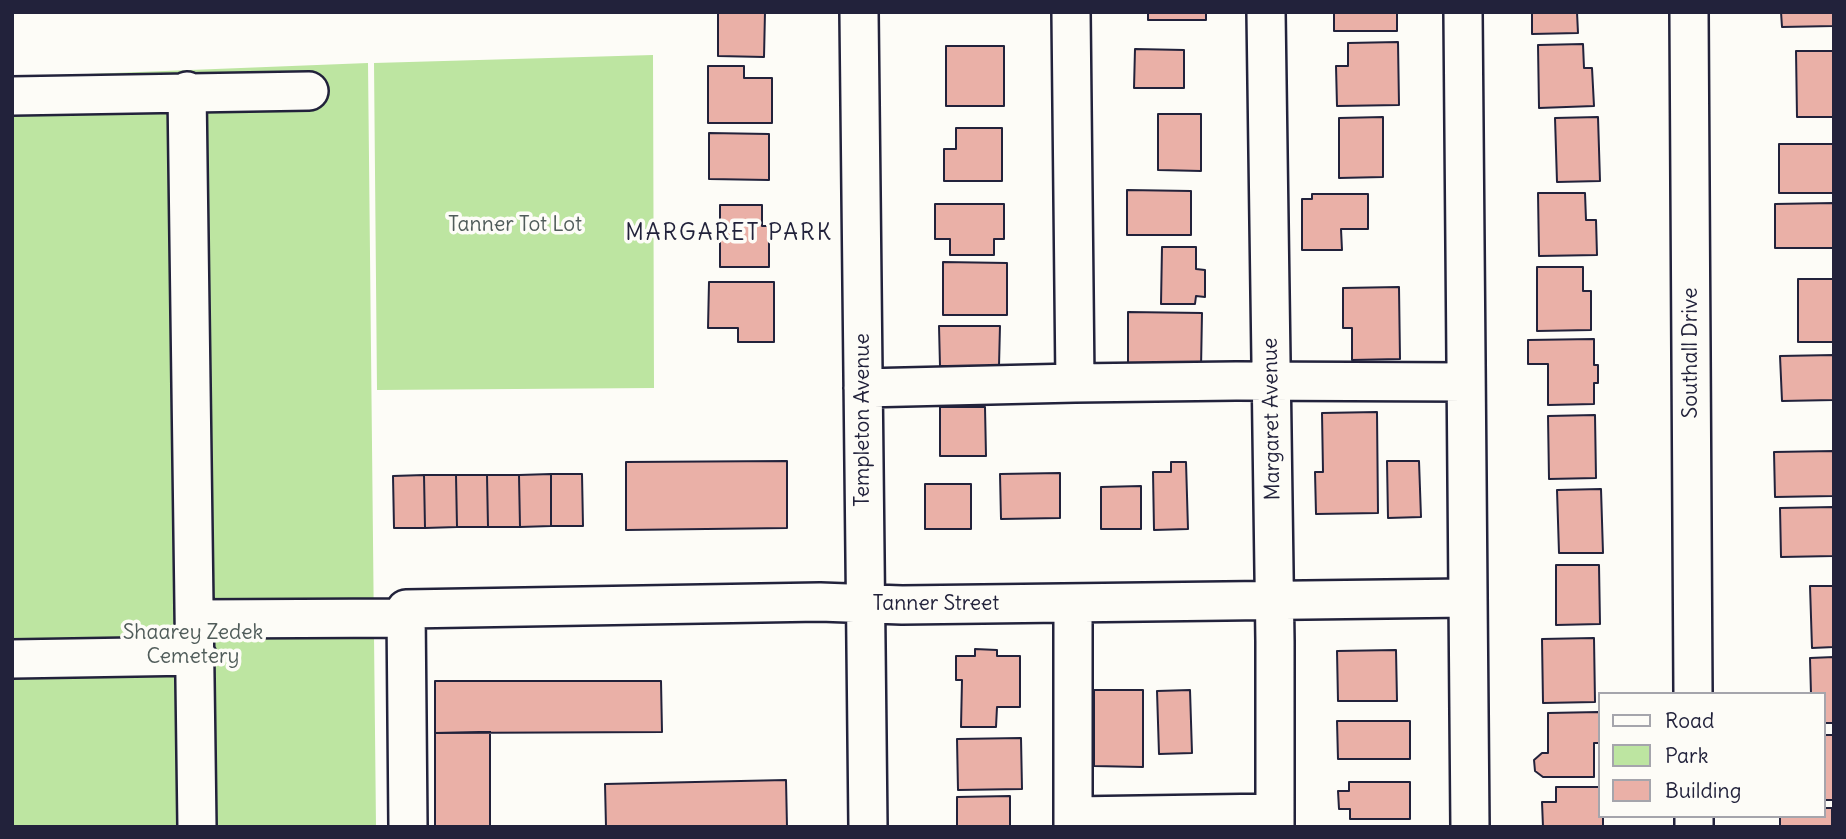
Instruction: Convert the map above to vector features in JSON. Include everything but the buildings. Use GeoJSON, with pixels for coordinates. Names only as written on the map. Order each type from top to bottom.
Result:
{"type":"FeatureCollection","features":[{"type":"Feature","properties":{"kind":"street","name":"Templeton Avenue"},"geometry":{"type":"LineString","coordinates":[[859,12],[868,827]]}},
{"type":"Feature","properties":{"kind":"street"},"geometry":{"type":"LineString","coordinates":[[1071,12],[1075,383]]}},
{"type":"Feature","properties":{"kind":"street","name":"Margaret Avenue"},"geometry":{"type":"LineString","coordinates":[[1266,12],[1275,820]]}},
{"type":"Feature","properties":{"kind":"street"},"geometry":{"type":"LineString","coordinates":[[1464,12],[1470,827]]}},
{"type":"Feature","properties":{"kind":"street","name":"Southall Drive"},"geometry":{"type":"LineString","coordinates":[[1689,12],[1693,692]]}},
{"type":"Feature","properties":{"kind":"street"},"geometry":{"type":"LineString","coordinates":[[12,96],[309,91]]}},
{"type":"Feature","properties":{"kind":"street"},"geometry":{"type":"LineString","coordinates":[[187,92],[197,656],[197,827]]}},
{"type":"Feature","properties":{"kind":"street"},"geometry":{"type":"LineString","coordinates":[[863,388],[1272,381],[1465,382]]}},
{"type":"Feature","properties":{"kind":"street","name":"Tanner Street"},"geometry":{"type":"LineString","coordinates":[[196,619],[820,602],[864,605],[1467,598]]}},
{"type":"Feature","properties":{"kind":"street"},"geometry":{"type":"LineString","coordinates":[[1073,603],[1073,822],[1275,820]]}},
{"type":"Feature","properties":{"kind":"street"},"geometry":{"type":"LineString","coordinates":[[406,613],[408,827]]}},
{"type":"Feature","properties":{"kind":"street"},"geometry":{"type":"LineString","coordinates":[[12,659],[197,656]]}},
{"type":"Feature","properties":{"kind":"green space","name":"Tanner Tot Lot"},"geometry":{"type":"Polygon","coordinates":[[[653,55],[654,388],[377,390],[374,63],[653,55]]]}},
{"type":"Feature","properties":{"kind":"green space","name":"Shaarey Zedek Cemetery"},"geometry":{"type":"Polygon","coordinates":[[[368,63],[376,827],[12,827],[12,77],[368,63]]]}},
{"type":"Feature","properties":{"kind":"district","name":"MARGARET PARK"},"geometry":{"type":"Point","coordinates":[729,233]}}]}
